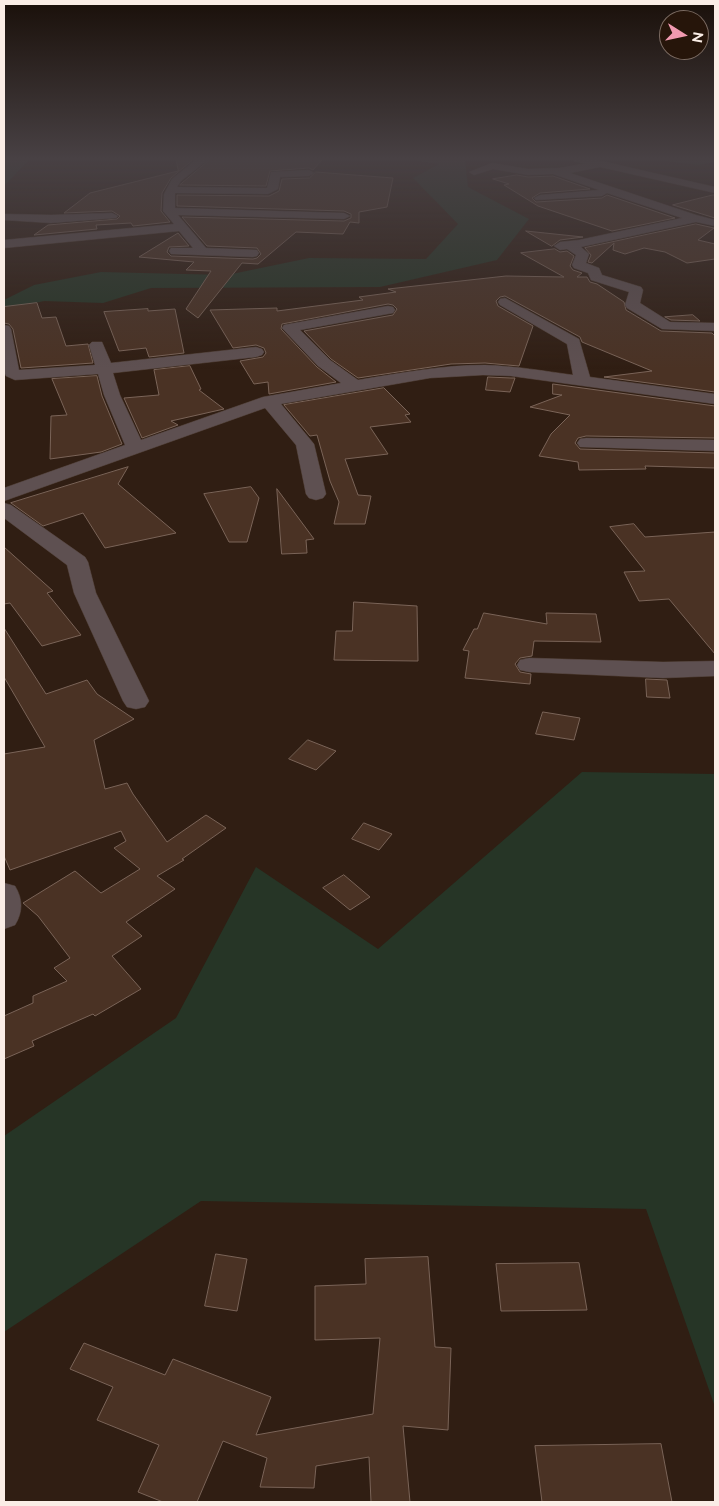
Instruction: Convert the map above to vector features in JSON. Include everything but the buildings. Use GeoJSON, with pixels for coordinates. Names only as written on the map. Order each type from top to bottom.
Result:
{"type":"FeatureCollection","features":[{"type":"Feature","properties":{"kind":"street"},"geometry":{"type":"LineString","coordinates":[[4,244],[170,228]]}},
{"type":"Feature","properties":{"kind":"street"},"geometry":{"type":"LineString","coordinates":[[185,228],[201,250]]}},
{"type":"Feature","properties":{"kind":"street"},"geometry":{"type":"LineString","coordinates":[[647,228],[563,246],[584,256],[579,265],[594,271],[596,277],[636,290],[632,305],[667,326],[715,327]]}},
{"type":"Feature","properties":{"kind":"street"},"geometry":{"type":"LineString","coordinates":[[175,251],[201,250],[253,253]]}},
{"type":"Feature","properties":{"kind":"street"},"geometry":{"type":"LineString","coordinates":[[505,302],[574,342],[583,381]]}},
{"type":"Feature","properties":{"kind":"street"},"geometry":{"type":"LineString","coordinates":[[357,386],[324,363],[289,328],[388,310]]}},
{"type":"Feature","properties":{"kind":"street"},"geometry":{"type":"LineString","coordinates":[[4,329],[12,373],[15,375],[104,369],[256,352]]}},
{"type":"Feature","properties":{"kind":"street"},"geometry":{"type":"LineString","coordinates":[[97,345],[112,395],[135,448]]}},
{"type":"Feature","properties":{"kind":"street"},"geometry":{"type":"LineString","coordinates":[[4,495],[269,402],[430,374],[483,370],[510,371],[715,400]]}},
{"type":"Feature","properties":{"kind":"street"},"geometry":{"type":"LineString","coordinates":[[269,402],[306,444],[316,494]]}},
{"type":"Feature","properties":{"kind":"street"},"geometry":{"type":"LineString","coordinates":[[586,443],[715,446]]}},
{"type":"Feature","properties":{"kind":"street"},"geometry":{"type":"LineString","coordinates":[[4,509],[78,562],[85,593],[136,701]]}},
{"type":"Feature","properties":{"kind":"street"},"geometry":{"type":"LineString","coordinates":[[530,665],[662,670],[715,669]]}},
{"type":"Feature","properties":{"kind":"street"},"geometry":{"type":"LineString","coordinates":[[4,894],[6,906],[4,917]]}},
{"type":"Feature","properties":{"kind":"green space"},"geometry":{"type":"Polygon","coordinates":[[[454,228],[522,228],[497,260],[380,287],[151,288],[103,303],[44,301],[4,310],[4,300],[34,285],[101,272],[227,275],[309,258],[426,259],[454,228]]]}},
{"type":"Feature","properties":{"kind":"green space"},"geometry":{"type":"Polygon","coordinates":[[[582,772],[715,774],[715,1407],[646,1209],[201,1201],[4,1332],[4,1136],[176,1018],[256,867],[378,949],[582,772]]]}}]}
